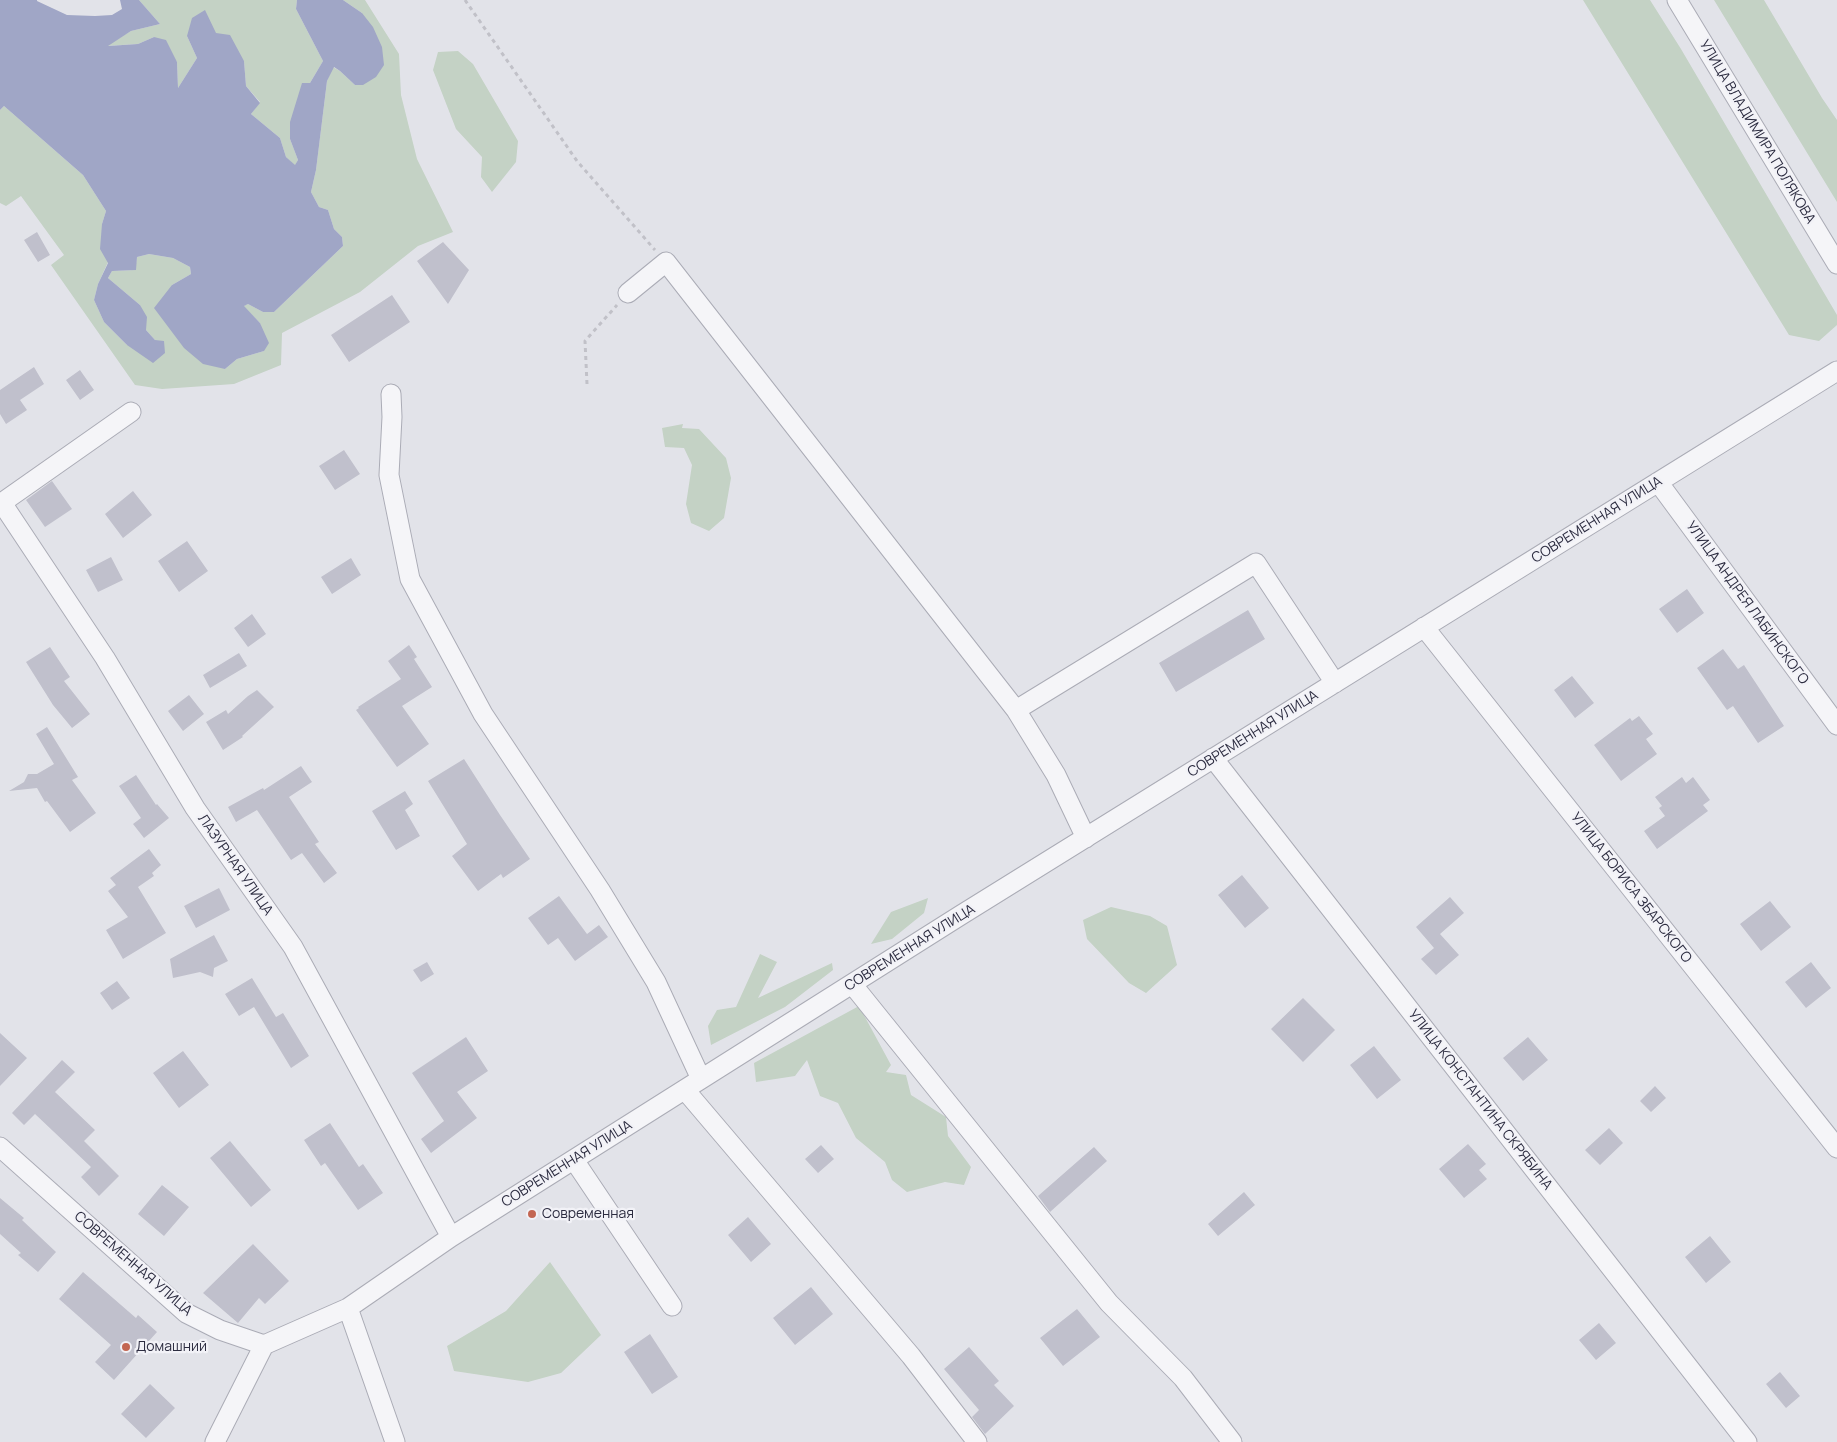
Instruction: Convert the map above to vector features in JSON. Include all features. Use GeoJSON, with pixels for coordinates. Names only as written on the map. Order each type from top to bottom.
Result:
{"type":"FeatureCollection","features":[{"type":"Feature","properties":{"kind":"street","name":"УЛИЦА ВЛАДИМИРА ПОЛЯКОВА"},"geometry":{"type":"LineString","coordinates":[[1677,0],[1837,264]]}},
{"type":"Feature","properties":{"kind":"street"},"geometry":{"type":"LineString","coordinates":[[628,293],[666,262],[1016,710],[1056,775],[1086,838]]}},
{"type":"Feature","properties":{"kind":"street","name":"СОВРЕМЕННАЯ УЛИЦА"},"geometry":{"type":"LineString","coordinates":[[0,1147],[186,1313],[220,1330],[264,1345],[348,1308],[451,1237],[701,1079],[1837,370]]}},
{"type":"Feature","properties":{"kind":"street"},"geometry":{"type":"LineString","coordinates":[[391,394],[392,417],[389,475],[410,579],[483,714],[600,890],[656,982],[701,1079]]}},
{"type":"Feature","properties":{"kind":"street"},"geometry":{"type":"LineString","coordinates":[[1,503],[131,412]]}},
{"type":"Feature","properties":{"kind":"street","name":"УЛИЦА АНДРЕЯ ЛАБИНСКОГО"},"geometry":{"type":"LineString","coordinates":[[1658,482],[1837,725]]}},
{"type":"Feature","properties":{"kind":"street","name":"ЛАЗУРНАЯ УЛИЦА"},"geometry":{"type":"LineString","coordinates":[[1,503],[105,658],[195,808],[293,947],[451,1237]]}},
{"type":"Feature","properties":{"kind":"street"},"geometry":{"type":"LineString","coordinates":[[1016,710],[1256,563],[1335,683]]}},
{"type":"Feature","properties":{"kind":"street","name":"УЛИЦА БОРИСА ЗБАРСКОГО"},"geometry":{"type":"LineString","coordinates":[[1424,627],[1837,1148]]}},
{"type":"Feature","properties":{"kind":"street","name":"УЛИЦА КОНСТАНТИНА СКРЯБИНА"},"geometry":{"type":"LineString","coordinates":[[1214,758],[1747,1442]]}},
{"type":"Feature","properties":{"kind":"street"},"geometry":{"type":"LineString","coordinates":[[852,984],[1109,1303],[1184,1378],[1232,1442]]}},
{"type":"Feature","properties":{"kind":"street"},"geometry":{"type":"LineString","coordinates":[[685,1090],[911,1356],[977,1442]]}},
{"type":"Feature","properties":{"kind":"street"},"geometry":{"type":"LineString","coordinates":[[574,1160],[672,1306]]}},
{"type":"Feature","properties":{"kind":"street"},"geometry":{"type":"LineString","coordinates":[[348,1308],[396,1442]]}},
{"type":"Feature","properties":{"kind":"street"},"geometry":{"type":"LineString","coordinates":[[215,1442],[264,1345]]}},
{"type":"Feature","properties":{"kind":"path"},"geometry":{"type":"LineString","coordinates":[[465,0],[576,161],[666,262]]}},
{"type":"Feature","properties":{"kind":"path"},"geometry":{"type":"LineString","coordinates":[[587,384],[585,342],[628,293]]}},
{"type":"Feature","properties":{"kind":"green space"},"geometry":{"type":"Polygon","coordinates":[[[139,0],[297,0],[296,9],[323,61],[310,83],[290,139],[298,160],[295,166],[286,157],[280,138],[251,114],[260,102],[246,86],[244,61],[187,36],[197,58],[178,88],[177,62],[154,37],[138,44],[106,46],[131,31],[160,24],[139,0]]]}},
{"type":"Feature","properties":{"kind":"green space"},"geometry":{"type":"Polygon","coordinates":[[[343,0],[365,0],[399,54],[401,95],[417,159],[453,232],[418,246],[360,292],[282,333],[281,365],[234,384],[162,389],[135,385],[51,265],[64,255],[21,196],[6,206],[0,203],[0,110],[4,106],[83,175],[106,211],[102,224],[108,262],[98,284],[94,300],[104,322],[127,345],[155,340],[146,330],[140,305],[108,278],[112,271],[135,270],[137,257],[149,254],[173,258],[190,267],[191,274],[172,285],[225,369],[237,359],[264,351],[260,323],[243,306],[248,304],[263,312],[274,312],[343,246],[342,237],[334,229],[328,210],[319,207],[311,192],[316,170],[327,81],[333,67],[355,85],[362,13],[343,0]]]}},
{"type":"Feature","properties":{"kind":"green space"},"geometry":{"type":"Polygon","coordinates":[[[1583,0],[1650,0],[1681,49],[1837,315],[1837,325],[1819,341],[1789,335],[1583,0]]]}},
{"type":"Feature","properties":{"kind":"green space"},"geometry":{"type":"Polygon","coordinates":[[[1714,0],[1764,0],[1837,120],[1837,202],[1714,0]]]}},
{"type":"Feature","properties":{"kind":"green space"},"geometry":{"type":"Polygon","coordinates":[[[458,51],[473,64],[518,141],[516,162],[492,192],[481,177],[482,157],[456,129],[433,70],[438,52],[458,51]]]}},
{"type":"Feature","properties":{"kind":"green space"},"geometry":{"type":"Polygon","coordinates":[[[683,424],[682,428],[699,429],[726,458],[731,478],[724,518],[709,531],[691,523],[686,504],[692,465],[684,448],[665,447],[662,428],[683,424]]]}},
{"type":"Feature","properties":{"kind":"green space"},"geometry":{"type":"Polygon","coordinates":[[[928,898],[924,913],[892,939],[871,944],[891,912],[928,898]]]}},
{"type":"Feature","properties":{"kind":"green space"},"geometry":{"type":"Polygon","coordinates":[[[1111,907],[1150,916],[1167,926],[1177,965],[1146,993],[1129,983],[1087,939],[1083,920],[1111,907]]]}},
{"type":"Feature","properties":{"kind":"green space"},"geometry":{"type":"Polygon","coordinates":[[[760,954],[777,962],[758,998],[832,963],[833,970],[785,1007],[711,1045],[708,1026],[717,1010],[736,1007],[760,954]]]}},
{"type":"Feature","properties":{"kind":"green space"},"geometry":{"type":"Polygon","coordinates":[[[859,1006],[891,1065],[886,1072],[906,1075],[911,1095],[946,1117],[948,1136],[971,1167],[964,1185],[945,1182],[907,1192],[892,1180],[885,1162],[856,1138],[838,1103],[820,1096],[807,1060],[795,1076],[756,1082],[754,1063],[859,1006]]]}},
{"type":"Feature","properties":{"kind":"green space"},"geometry":{"type":"Polygon","coordinates":[[[550,1262],[601,1335],[561,1373],[528,1382],[454,1371],[447,1346],[506,1311],[550,1262]]]}},
{"type":"Feature","properties":{"kind":"water"},"geometry":{"type":"Polygon","coordinates":[[[0,0],[37,0],[67,15],[95,16],[112,15],[122,9],[120,0],[139,0],[160,24],[131,31],[108,46],[138,44],[154,37],[166,40],[177,62],[178,88],[197,58],[187,36],[192,18],[205,10],[216,33],[230,35],[244,61],[246,86],[260,103],[251,114],[280,138],[286,157],[295,165],[298,160],[290,139],[290,122],[302,83],[310,83],[323,61],[296,9],[297,0],[343,0],[362,13],[373,27],[382,47],[384,65],[376,77],[363,85],[355,85],[334,67],[327,81],[316,170],[311,192],[319,207],[328,210],[334,229],[342,237],[343,246],[274,312],[263,312],[248,304],[244,306],[260,323],[269,343],[264,351],[237,359],[225,369],[203,364],[184,348],[154,308],[172,285],[191,274],[190,267],[173,258],[149,254],[137,257],[136,270],[112,271],[108,278],[140,305],[147,317],[146,330],[155,340],[164,341],[165,353],[153,363],[127,345],[104,322],[94,300],[98,284],[108,263],[100,249],[102,224],[106,211],[83,175],[4,106],[0,110],[0,0]]]}},
{"type":"Feature","properties":{"kind":"building"},"geometry":{"type":"Polygon","coordinates":[[[37,232],[50,255],[38,262],[24,240],[37,232]]]}},
{"type":"Feature","properties":{"kind":"building"},"geometry":{"type":"Polygon","coordinates":[[[443,242],[469,270],[448,304],[417,261],[443,242]]]}},
{"type":"Feature","properties":{"kind":"building"},"geometry":{"type":"Polygon","coordinates":[[[392,295],[410,322],[349,362],[331,335],[392,295]]]}},
{"type":"Feature","properties":{"kind":"building"},"geometry":{"type":"Polygon","coordinates":[[[34,367],[44,384],[20,400],[27,410],[6,424],[0,414],[0,390],[34,367]]]}},
{"type":"Feature","properties":{"kind":"building"},"geometry":{"type":"Polygon","coordinates":[[[80,370],[94,390],[80,400],[66,380],[80,370]]]}},
{"type":"Feature","properties":{"kind":"building"},"geometry":{"type":"Polygon","coordinates":[[[344,450],[360,474],[335,490],[319,466],[344,450]]]}},
{"type":"Feature","properties":{"kind":"building"},"geometry":{"type":"Polygon","coordinates":[[[52,481],[72,509],[45,527],[26,500],[52,481]]]}},
{"type":"Feature","properties":{"kind":"building"},"geometry":{"type":"Polygon","coordinates":[[[133,491],[152,515],[123,538],[105,514],[133,491]]]}},
{"type":"Feature","properties":{"kind":"building"},"geometry":{"type":"Polygon","coordinates":[[[187,541],[208,571],[179,592],[158,561],[187,541]]]}},
{"type":"Feature","properties":{"kind":"building"},"geometry":{"type":"Polygon","coordinates":[[[111,557],[123,580],[98,592],[86,570],[111,557]]]}},
{"type":"Feature","properties":{"kind":"building"},"geometry":{"type":"Polygon","coordinates":[[[351,558],[361,575],[332,594],[321,577],[351,558]]]}},
{"type":"Feature","properties":{"kind":"building"},"geometry":{"type":"Polygon","coordinates":[[[1687,589],[1704,613],[1677,633],[1659,609],[1687,589]]]}},
{"type":"Feature","properties":{"kind":"building"},"geometry":{"type":"Polygon","coordinates":[[[1248,610],[1265,639],[1176,692],[1159,663],[1248,610]]]}},
{"type":"Feature","properties":{"kind":"building"},"geometry":{"type":"Polygon","coordinates":[[[252,614],[266,634],[248,647],[234,628],[252,614]]]}},
{"type":"Feature","properties":{"kind":"building"},"geometry":{"type":"Polygon","coordinates":[[[409,645],[417,657],[414,659],[432,687],[402,706],[429,744],[397,767],[356,710],[401,679],[388,661],[409,645]]]}},
{"type":"Feature","properties":{"kind":"building"},"geometry":{"type":"Polygon","coordinates":[[[50,647],[70,677],[64,681],[90,714],[72,728],[53,705],[26,662],[50,647]]]}},
{"type":"Feature","properties":{"kind":"building"},"geometry":{"type":"Polygon","coordinates":[[[1723,649],[1738,669],[1744,665],[1784,726],[1758,743],[1733,706],[1727,710],[1697,668],[1723,649]]]}},
{"type":"Feature","properties":{"kind":"building"},"geometry":{"type":"Polygon","coordinates":[[[239,653],[247,666],[210,688],[203,675],[239,653]]]}},
{"type":"Feature","properties":{"kind":"building"},"geometry":{"type":"Polygon","coordinates":[[[1572,676],[1594,703],[1575,718],[1554,690],[1572,676]]]}},
{"type":"Feature","properties":{"kind":"building"},"geometry":{"type":"Polygon","coordinates":[[[257,690],[274,707],[243,737],[223,750],[206,722],[226,710],[228,714],[257,690]]]}},
{"type":"Feature","properties":{"kind":"building"},"geometry":{"type":"Polygon","coordinates":[[[189,695],[204,714],[183,731],[168,711],[189,695]]]}},
{"type":"Feature","properties":{"kind":"building"},"geometry":{"type":"Polygon","coordinates":[[[1639,716],[1653,734],[1646,739],[1657,754],[1621,781],[1594,745],[1630,718],[1632,721],[1639,716]]]}},
{"type":"Feature","properties":{"kind":"building"},"geometry":{"type":"Polygon","coordinates":[[[47,727],[78,777],[72,780],[96,813],[70,832],[47,801],[45,802],[37,788],[9,791],[24,782],[28,774],[37,774],[54,764],[36,734],[47,727]]]}},
{"type":"Feature","properties":{"kind":"building"},"geometry":{"type":"Polygon","coordinates":[[[464,759],[530,859],[503,878],[501,874],[478,891],[452,856],[467,844],[428,781],[464,759]]]}},
{"type":"Feature","properties":{"kind":"building"},"geometry":{"type":"Polygon","coordinates":[[[301,766],[312,782],[289,797],[319,842],[315,844],[337,873],[324,883],[302,853],[291,860],[257,810],[236,822],[228,807],[263,788],[264,790],[301,766]]]}},
{"type":"Feature","properties":{"kind":"building"},"geometry":{"type":"Polygon","coordinates":[[[136,775],[156,805],[169,818],[144,838],[133,824],[141,818],[119,786],[136,775]]]}},
{"type":"Feature","properties":{"kind":"building"},"geometry":{"type":"Polygon","coordinates":[[[1682,777],[1686,783],[1693,777],[1710,800],[1703,805],[1708,811],[1657,849],[1644,831],[1665,816],[1659,808],[1662,806],[1655,797],[1682,777]]]}},
{"type":"Feature","properties":{"kind":"building"},"geometry":{"type":"Polygon","coordinates":[[[405,791],[413,804],[405,810],[420,836],[396,850],[372,811],[405,791]]]}},
{"type":"Feature","properties":{"kind":"building"},"geometry":{"type":"Polygon","coordinates":[[[149,849],[161,865],[152,873],[154,876],[138,887],[166,933],[123,959],[106,930],[128,917],[108,891],[116,885],[110,878],[149,849]]]}},
{"type":"Feature","properties":{"kind":"building"},"geometry":{"type":"Polygon","coordinates":[[[1242,875],[1269,908],[1245,928],[1218,895],[1242,875]]]}},
{"type":"Feature","properties":{"kind":"building"},"geometry":{"type":"Polygon","coordinates":[[[219,888],[230,910],[196,928],[184,906],[219,888]]]}},
{"type":"Feature","properties":{"kind":"building"},"geometry":{"type":"Polygon","coordinates":[[[559,896],[587,934],[599,925],[608,937],[575,961],[558,938],[548,945],[528,918],[559,896]]]}},
{"type":"Feature","properties":{"kind":"building"},"geometry":{"type":"Polygon","coordinates":[[[1450,897],[1464,913],[1440,934],[1459,955],[1436,975],[1421,959],[1434,948],[1416,927],[1450,897]]]}},
{"type":"Feature","properties":{"kind":"building"},"geometry":{"type":"Polygon","coordinates":[[[1770,901],[1791,927],[1761,951],[1740,924],[1770,901]]]}},
{"type":"Feature","properties":{"kind":"building"},"geometry":{"type":"Polygon","coordinates":[[[214,935],[228,961],[214,968],[213,977],[200,972],[173,978],[170,959],[214,935]]]}},
{"type":"Feature","properties":{"kind":"building"},"geometry":{"type":"Polygon","coordinates":[[[427,962],[434,974],[421,982],[413,970],[427,962]]]}},
{"type":"Feature","properties":{"kind":"building"},"geometry":{"type":"Polygon","coordinates":[[[1811,962],[1831,988],[1806,1008],[1785,982],[1811,962]]]}},
{"type":"Feature","properties":{"kind":"building"},"geometry":{"type":"Polygon","coordinates":[[[252,978],[276,1017],[283,1013],[309,1056],[291,1068],[254,1007],[239,1016],[225,994],[252,978]]]}},
{"type":"Feature","properties":{"kind":"building"},"geometry":{"type":"Polygon","coordinates":[[[117,981],[130,998],[112,1010],[100,993],[117,981]]]}},
{"type":"Feature","properties":{"kind":"building"},"geometry":{"type":"Polygon","coordinates":[[[1303,998],[1335,1030],[1303,1062],[1271,1029],[1303,998]]]}},
{"type":"Feature","properties":{"kind":"building"},"geometry":{"type":"Polygon","coordinates":[[[0,1033],[27,1058],[0,1086],[0,1033]]]}},
{"type":"Feature","properties":{"kind":"building"},"geometry":{"type":"Polygon","coordinates":[[[466,1037],[488,1071],[457,1092],[477,1118],[431,1153],[421,1139],[444,1121],[412,1073],[466,1037]]]}},
{"type":"Feature","properties":{"kind":"building"},"geometry":{"type":"Polygon","coordinates":[[[1528,1037],[1548,1060],[1523,1081],[1503,1058],[1528,1037]]]}},
{"type":"Feature","properties":{"kind":"building"},"geometry":{"type":"Polygon","coordinates":[[[1374,1046],[1401,1080],[1377,1099],[1350,1065],[1374,1046]]]}},
{"type":"Feature","properties":{"kind":"building"},"geometry":{"type":"Polygon","coordinates":[[[183,1051],[209,1085],[179,1108],[153,1073],[183,1051]]]}},
{"type":"Feature","properties":{"kind":"building"},"geometry":{"type":"Polygon","coordinates":[[[62,1060],[75,1072],[55,1092],[95,1130],[84,1141],[119,1176],[99,1196],[81,1177],[91,1167],[35,1114],[24,1125],[12,1113],[62,1060]]]}},
{"type":"Feature","properties":{"kind":"building"},"geometry":{"type":"Polygon","coordinates":[[[1655,1086],[1666,1098],[1651,1112],[1640,1101],[1655,1086]]]}},
{"type":"Feature","properties":{"kind":"building"},"geometry":{"type":"Polygon","coordinates":[[[330,1123],[359,1167],[363,1164],[383,1193],[358,1210],[325,1163],[321,1166],[304,1140],[330,1123]]]}},
{"type":"Feature","properties":{"kind":"building"},"geometry":{"type":"Polygon","coordinates":[[[1609,1128],[1623,1143],[1600,1165],[1585,1150],[1609,1128]]]}},
{"type":"Feature","properties":{"kind":"building"},"geometry":{"type":"Polygon","coordinates":[[[230,1141],[271,1190],[251,1207],[210,1158],[230,1141]]]}},
{"type":"Feature","properties":{"kind":"building"},"geometry":{"type":"Polygon","coordinates":[[[1468,1144],[1486,1164],[1479,1170],[1487,1179],[1464,1198],[1439,1169],[1468,1144]]]}},
{"type":"Feature","properties":{"kind":"building"},"geometry":{"type":"Polygon","coordinates":[[[821,1145],[834,1159],[818,1173],[805,1159],[821,1145]]]}},
{"type":"Feature","properties":{"kind":"building"},"geometry":{"type":"Polygon","coordinates":[[[1094,1147],[1107,1161],[1050,1212],[1038,1196],[1094,1147]]]}},
{"type":"Feature","properties":{"kind":"building"},"geometry":{"type":"Polygon","coordinates":[[[162,1185],[189,1207],[164,1236],[138,1214],[162,1185]]]}},
{"type":"Feature","properties":{"kind":"building"},"geometry":{"type":"Polygon","coordinates":[[[1244,1192],[1255,1205],[1218,1236],[1208,1224],[1244,1192]]]}},
{"type":"Feature","properties":{"kind":"building"},"geometry":{"type":"Polygon","coordinates":[[[0,1198],[24,1218],[22,1220],[56,1252],[38,1272],[18,1255],[21,1253],[0,1234],[0,1198]]]}},
{"type":"Feature","properties":{"kind":"building"},"geometry":{"type":"Polygon","coordinates":[[[748,1217],[771,1244],[751,1262],[728,1235],[748,1217]]]}},
{"type":"Feature","properties":{"kind":"building"},"geometry":{"type":"Polygon","coordinates":[[[1710,1236],[1731,1262],[1706,1283],[1685,1257],[1710,1236]]]}},
{"type":"Feature","properties":{"kind":"building"},"geometry":{"type":"Polygon","coordinates":[[[253,1244],[289,1281],[265,1304],[259,1298],[238,1323],[203,1293],[253,1244]]]}},
{"type":"Feature","properties":{"kind":"building"},"geometry":{"type":"Polygon","coordinates":[[[83,1272],[136,1318],[138,1315],[157,1332],[114,1380],[95,1362],[111,1345],[59,1299],[83,1272]]]}},
{"type":"Feature","properties":{"kind":"building"},"geometry":{"type":"Polygon","coordinates":[[[811,1287],[833,1314],[795,1345],[773,1318],[811,1287]]]}},
{"type":"Feature","properties":{"kind":"building"},"geometry":{"type":"Polygon","coordinates":[[[1077,1309],[1100,1337],[1063,1366],[1040,1338],[1077,1309]]]}},
{"type":"Feature","properties":{"kind":"building"},"geometry":{"type":"Polygon","coordinates":[[[1599,1323],[1616,1343],[1596,1360],[1579,1340],[1599,1323]]]}},
{"type":"Feature","properties":{"kind":"building"},"geometry":{"type":"Polygon","coordinates":[[[650,1334],[678,1377],[652,1394],[624,1352],[650,1334]]]}},
{"type":"Feature","properties":{"kind":"building"},"geometry":{"type":"Polygon","coordinates":[[[969,1347],[999,1381],[994,1385],[1014,1406],[985,1434],[972,1417],[979,1410],[944,1369],[969,1347]]]}},
{"type":"Feature","properties":{"kind":"building"},"geometry":{"type":"Polygon","coordinates":[[[1780,1372],[1800,1396],[1786,1408],[1766,1384],[1780,1372]]]}},
{"type":"Feature","properties":{"kind":"building"},"geometry":{"type":"Polygon","coordinates":[[[150,1384],[175,1408],[146,1438],[121,1414],[150,1384]]]}},
{"type":"Feature","properties":{"kind":"place","name":"Современная"},"geometry":{"type":"Point","coordinates":[532,1214]}},
{"type":"Feature","properties":{"kind":"place","name":"Домашний"},"geometry":{"type":"Point","coordinates":[126,1347]}}]}
